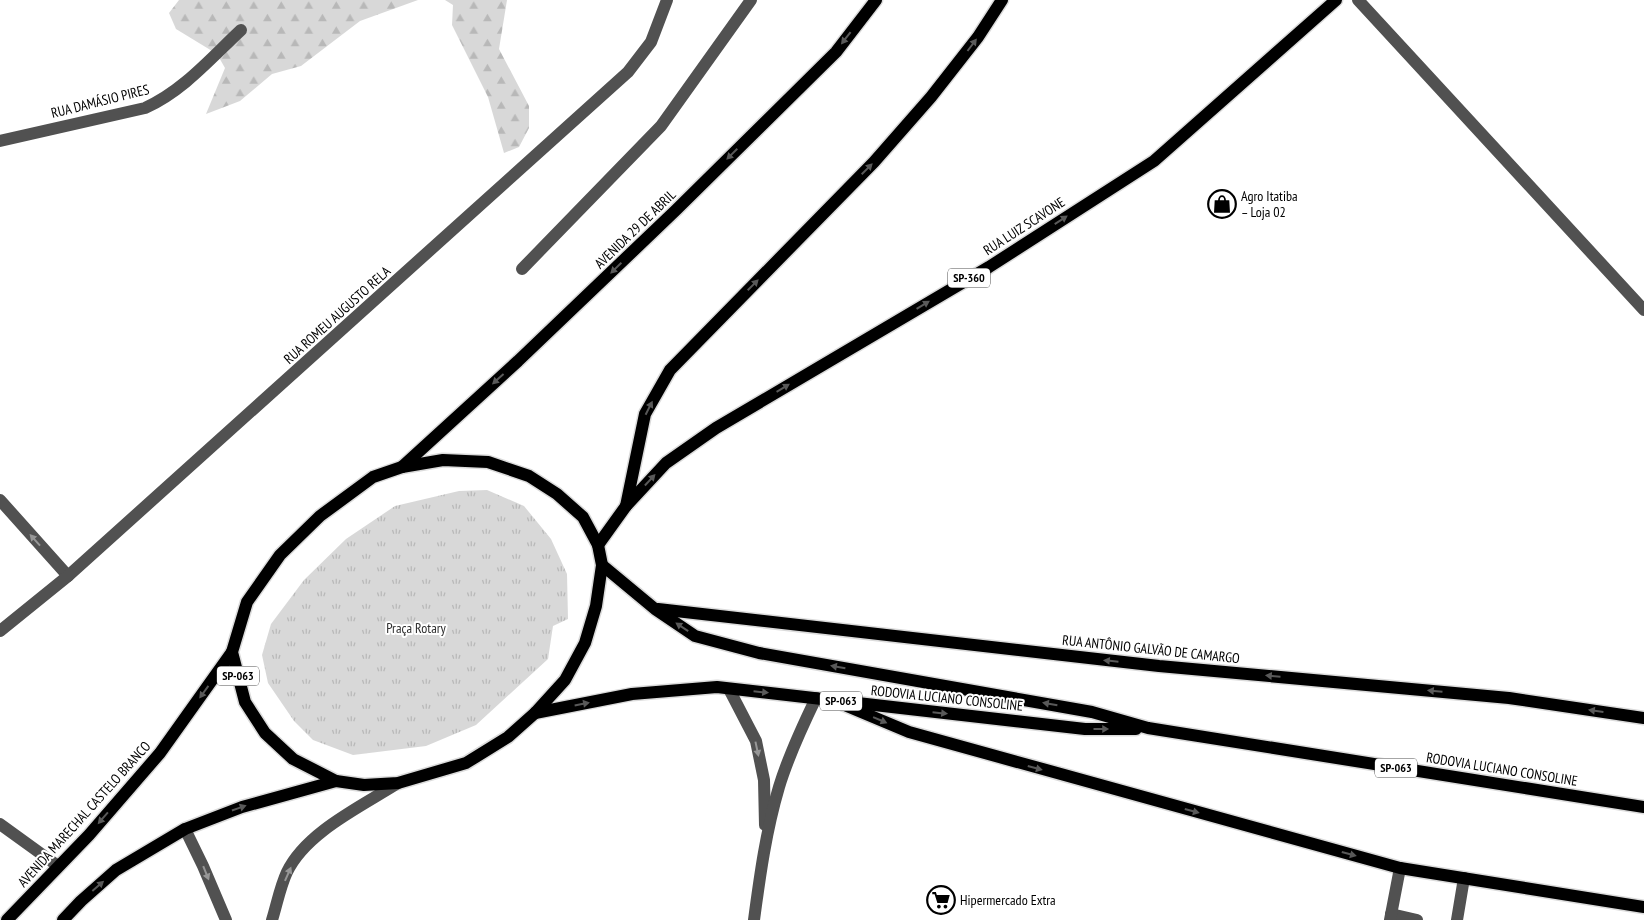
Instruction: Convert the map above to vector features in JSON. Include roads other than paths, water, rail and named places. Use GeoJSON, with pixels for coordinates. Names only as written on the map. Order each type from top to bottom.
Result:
{"type":"FeatureCollection","features":[{"type":"Feature","properties":{"kind":"main road","name":"AVENIDA 29 DE ABRIL"},"geometry":{"type":"LineString","coordinates":[[402,467],[518,361],[697,190],[836,52],[876,0]]}},
{"type":"Feature","properties":{"kind":"main road"},"geometry":{"type":"LineString","coordinates":[[626,506],[645,414],[670,370],[874,162],[932,97],[978,37],[1002,0]]}},
{"type":"Feature","properties":{"kind":"main road","name":"RUA LUIZ SCAVONE"},"geometry":{"type":"LineString","coordinates":[[598,545],[626,506],[666,463],[716,428],[989,267],[1154,161],[1336,0]]}},
{"type":"Feature","properties":{"kind":"main road","name":"SP-063"},"geometry":{"type":"LineString","coordinates":[[444,460],[488,462],[529,476],[557,494],[583,517],[598,545],[602,565],[596,606],[585,643],[565,680],[535,713],[508,738],[466,763],[398,783],[364,785],[336,781],[292,759],[265,734],[245,702],[232,652],[247,602],[280,555],[320,516],[373,477],[402,467],[444,460]]}},
{"type":"Feature","properties":{"kind":"main road","name":"RODOVIA LUCIANO CONSOLINE"},"geometry":{"type":"LineString","coordinates":[[602,565],[655,609],[695,636],[759,653],[1092,712],[1148,728],[1644,807]]}},
{"type":"Feature","properties":{"kind":"main road","name":"RUA ANTÔNIO GALVÃO DE CAMARGO"},"geometry":{"type":"LineString","coordinates":[[655,609],[1158,666],[1509,698],[1644,718]]}},
{"type":"Feature","properties":{"kind":"main road","name":"AVENIDA MARECHAL CASTELO BRANCO"},"geometry":{"type":"LineString","coordinates":[[7,920],[89,834],[160,753],[232,652]]}},
{"type":"Feature","properties":{"kind":"main road","name":"RODOVIA LUCIANO CONSOLINE"},"geometry":{"type":"LineString","coordinates":[[535,713],[632,694],[718,687],[1084,729],[1148,728]]}},
{"type":"Feature","properties":{"kind":"main road"},"geometry":{"type":"LineString","coordinates":[[835,701],[909,732],[1400,868],[1644,907]]}},
{"type":"Feature","properties":{"kind":"main road","name":"SP-063"},"geometry":{"type":"LineString","coordinates":[[63,920],[116,870],[184,829],[242,807],[336,781]]}},
{"type":"Feature","properties":{"kind":"street","name":"RUA ROMEU AUGUSTO RELA"},"geometry":{"type":"LineString","coordinates":[[0,631],[68,576],[628,72],[651,42],[667,0]]}},
{"type":"Feature","properties":{"kind":"street"},"geometry":{"type":"LineString","coordinates":[[522,269],[661,126],[751,0]]}},
{"type":"Feature","properties":{"kind":"street"},"geometry":{"type":"LineString","coordinates":[[1358,0],[1644,310]]}},
{"type":"Feature","properties":{"kind":"street","name":"RUA DAMÁSIO PIRES"},"geometry":{"type":"LineString","coordinates":[[0,141],[152,105],[164,99],[184,84],[241,30]]}},
{"type":"Feature","properties":{"kind":"street"},"geometry":{"type":"LineString","coordinates":[[0,500],[68,576]]}},
{"type":"Feature","properties":{"kind":"street"},"geometry":{"type":"LineString","coordinates":[[729,689],[756,741],[764,780],[766,840]]}},
{"type":"Feature","properties":{"kind":"street"},"geometry":{"type":"LineString","coordinates":[[754,920],[766,840],[779,786],[796,740],[816,698]]}},
{"type":"Feature","properties":{"kind":"street"},"geometry":{"type":"LineString","coordinates":[[272,920],[288,871],[304,848],[328,826],[398,783]]}},
{"type":"Feature","properties":{"kind":"street"},"geometry":{"type":"LineString","coordinates":[[0,824],[58,866]]}},
{"type":"Feature","properties":{"kind":"street"},"geometry":{"type":"LineString","coordinates":[[184,829],[203,866],[226,920]]}},
{"type":"Feature","properties":{"kind":"street"},"geometry":{"type":"LineString","coordinates":[[1400,868],[1390,917],[1417,920]]}},
{"type":"Feature","properties":{"kind":"street"},"geometry":{"type":"LineString","coordinates":[[1457,920],[1464,878]]}},
{"type":"Feature","properties":{"kind":"place","name":"Agro Itatiba – Loja 02"},"geometry":{"type":"Point","coordinates":[1222,204]}},
{"type":"Feature","properties":{"kind":"place","name":"Hipermercado Extra"},"geometry":{"type":"Point","coordinates":[941,900]}},
{"type":"Feature","properties":{"kind":"park label","name":"Praça Rotary"},"geometry":{"type":"Point","coordinates":[416,628]}}]}
